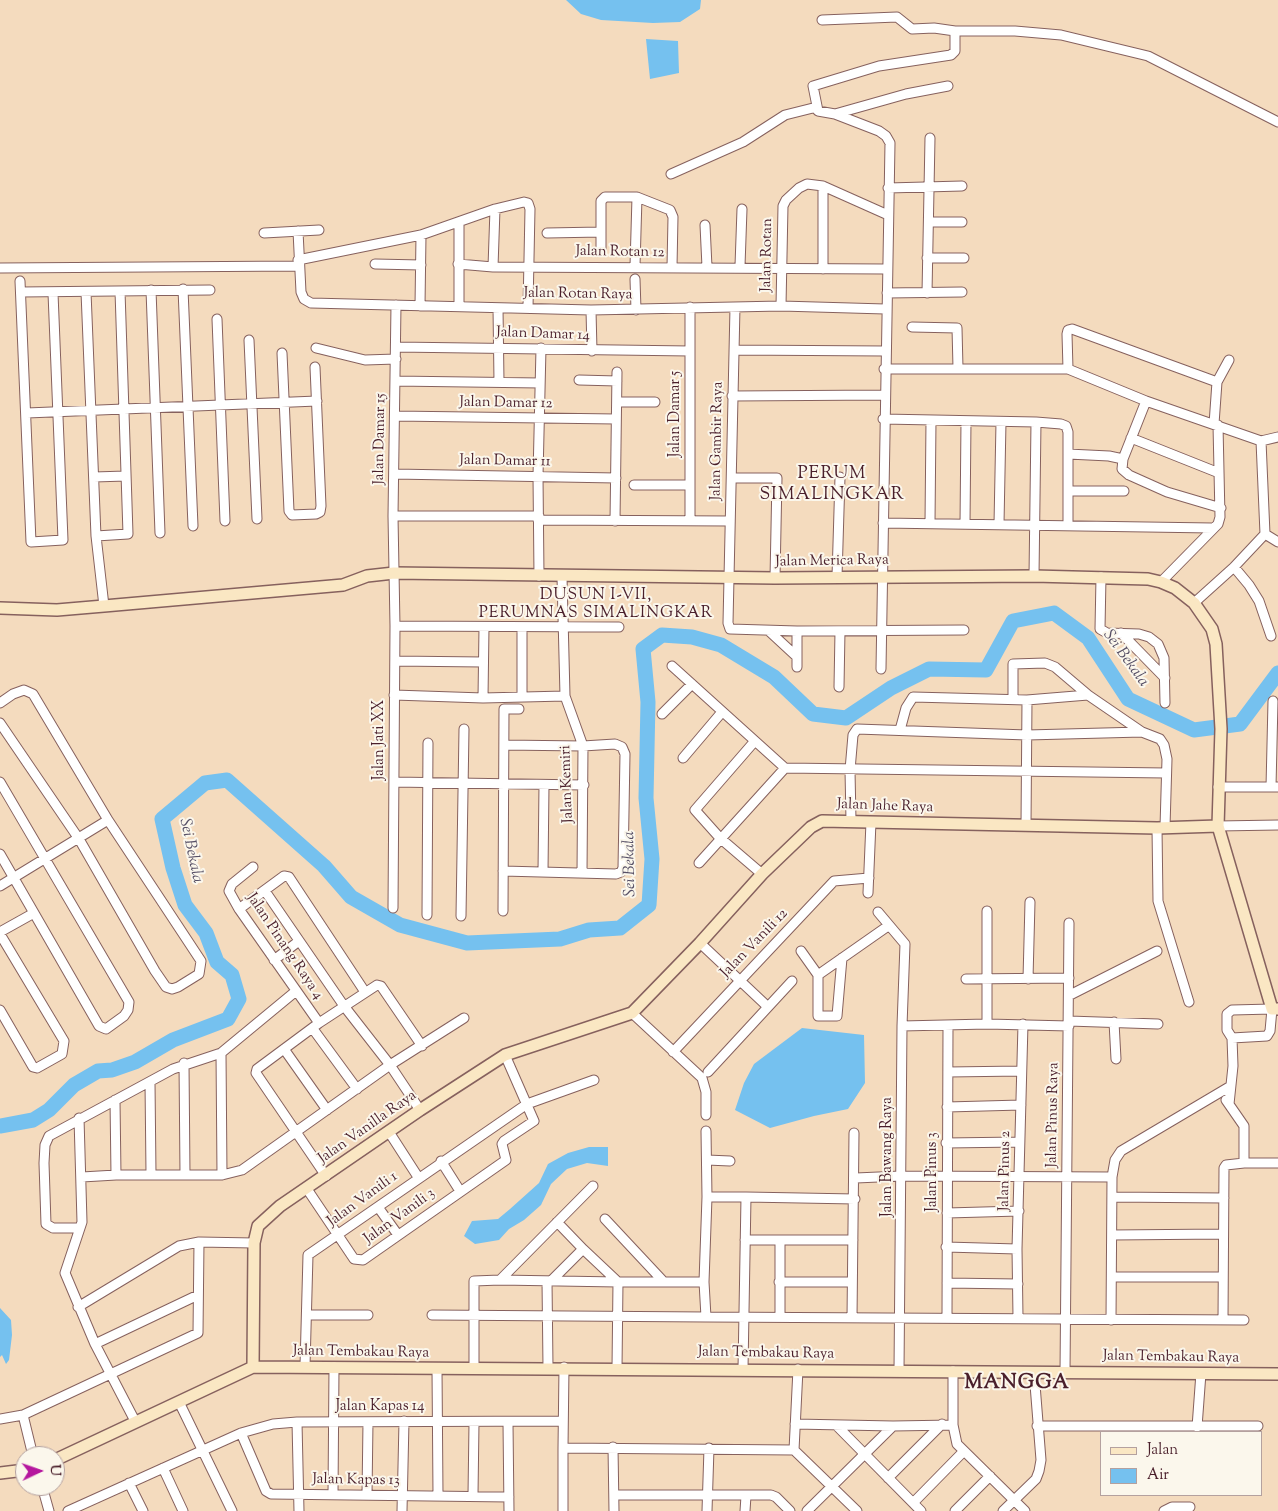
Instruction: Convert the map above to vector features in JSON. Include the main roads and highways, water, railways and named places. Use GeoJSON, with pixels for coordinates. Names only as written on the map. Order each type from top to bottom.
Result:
{"type":"FeatureCollection","features":[{"type":"Feature","properties":{"kind":"water"},"geometry":{"type":"Polygon","coordinates":[[[566,0],[701,0],[700,9],[680,22],[653,23],[601,20],[581,14],[566,0]]]}},
{"type":"Feature","properties":{"kind":"water"},"geometry":{"type":"Polygon","coordinates":[[[646,39],[678,41],[679,73],[650,79],[646,39]]]}},
{"type":"Feature","properties":{"kind":"water"},"geometry":{"type":"Polygon","coordinates":[[[802,1028],[864,1035],[865,1083],[848,1109],[770,1128],[735,1110],[744,1083],[754,1064],[802,1028]]]}},
{"type":"Feature","properties":{"kind":"water"},"geometry":{"type":"Polygon","coordinates":[[[589,1147],[608,1147],[608,1166],[587,1163],[567,1169],[551,1184],[541,1205],[524,1220],[509,1229],[499,1240],[475,1244],[464,1236],[472,1221],[498,1219],[510,1209],[539,1183],[548,1164],[568,1153],[589,1147]]]}},
{"type":"Feature","properties":{"kind":"water"},"geometry":{"type":"Polygon","coordinates":[[[0,1308],[11,1320],[12,1335],[9,1360],[6,1364],[2,1355],[0,1357],[0,1308]]]}},
{"type":"Feature","properties":{"kind":"waterway","name":"Sei Bekala"},"geometry":{"type":"LineString","coordinates":[[0,1126],[33,1120],[49,1110],[74,1085],[98,1071],[112,1070],[135,1062],[173,1040],[228,1019],[239,999],[232,975],[217,962],[206,933],[185,905],[173,868],[162,819],[205,783],[227,780],[324,866],[351,897],[400,925],[467,943],[560,939],[589,930],[620,928],[649,905],[652,859],[646,798],[648,702],[643,649],[662,635],[692,637],[721,645],[774,677],[813,714],[846,718],[891,688],[929,669],[986,670],[1013,621],[1054,613],[1088,638],[1128,699],[1194,730],[1240,724],[1278,673]]}},
{"type":"Feature","properties":{"kind":"district","name":"PERUM SIMALINGKAR"},"geometry":{"type":"Point","coordinates":[832,485]}},
{"type":"Feature","properties":{"kind":"district","name":"DUSUN I-VII, PERUMNAS SIMALINGKAR"},"geometry":{"type":"Point","coordinates":[596,605]}},
{"type":"Feature","properties":{"kind":"district","name":"MANGGA"},"geometry":{"type":"Point","coordinates":[1017,1385]}}]}
